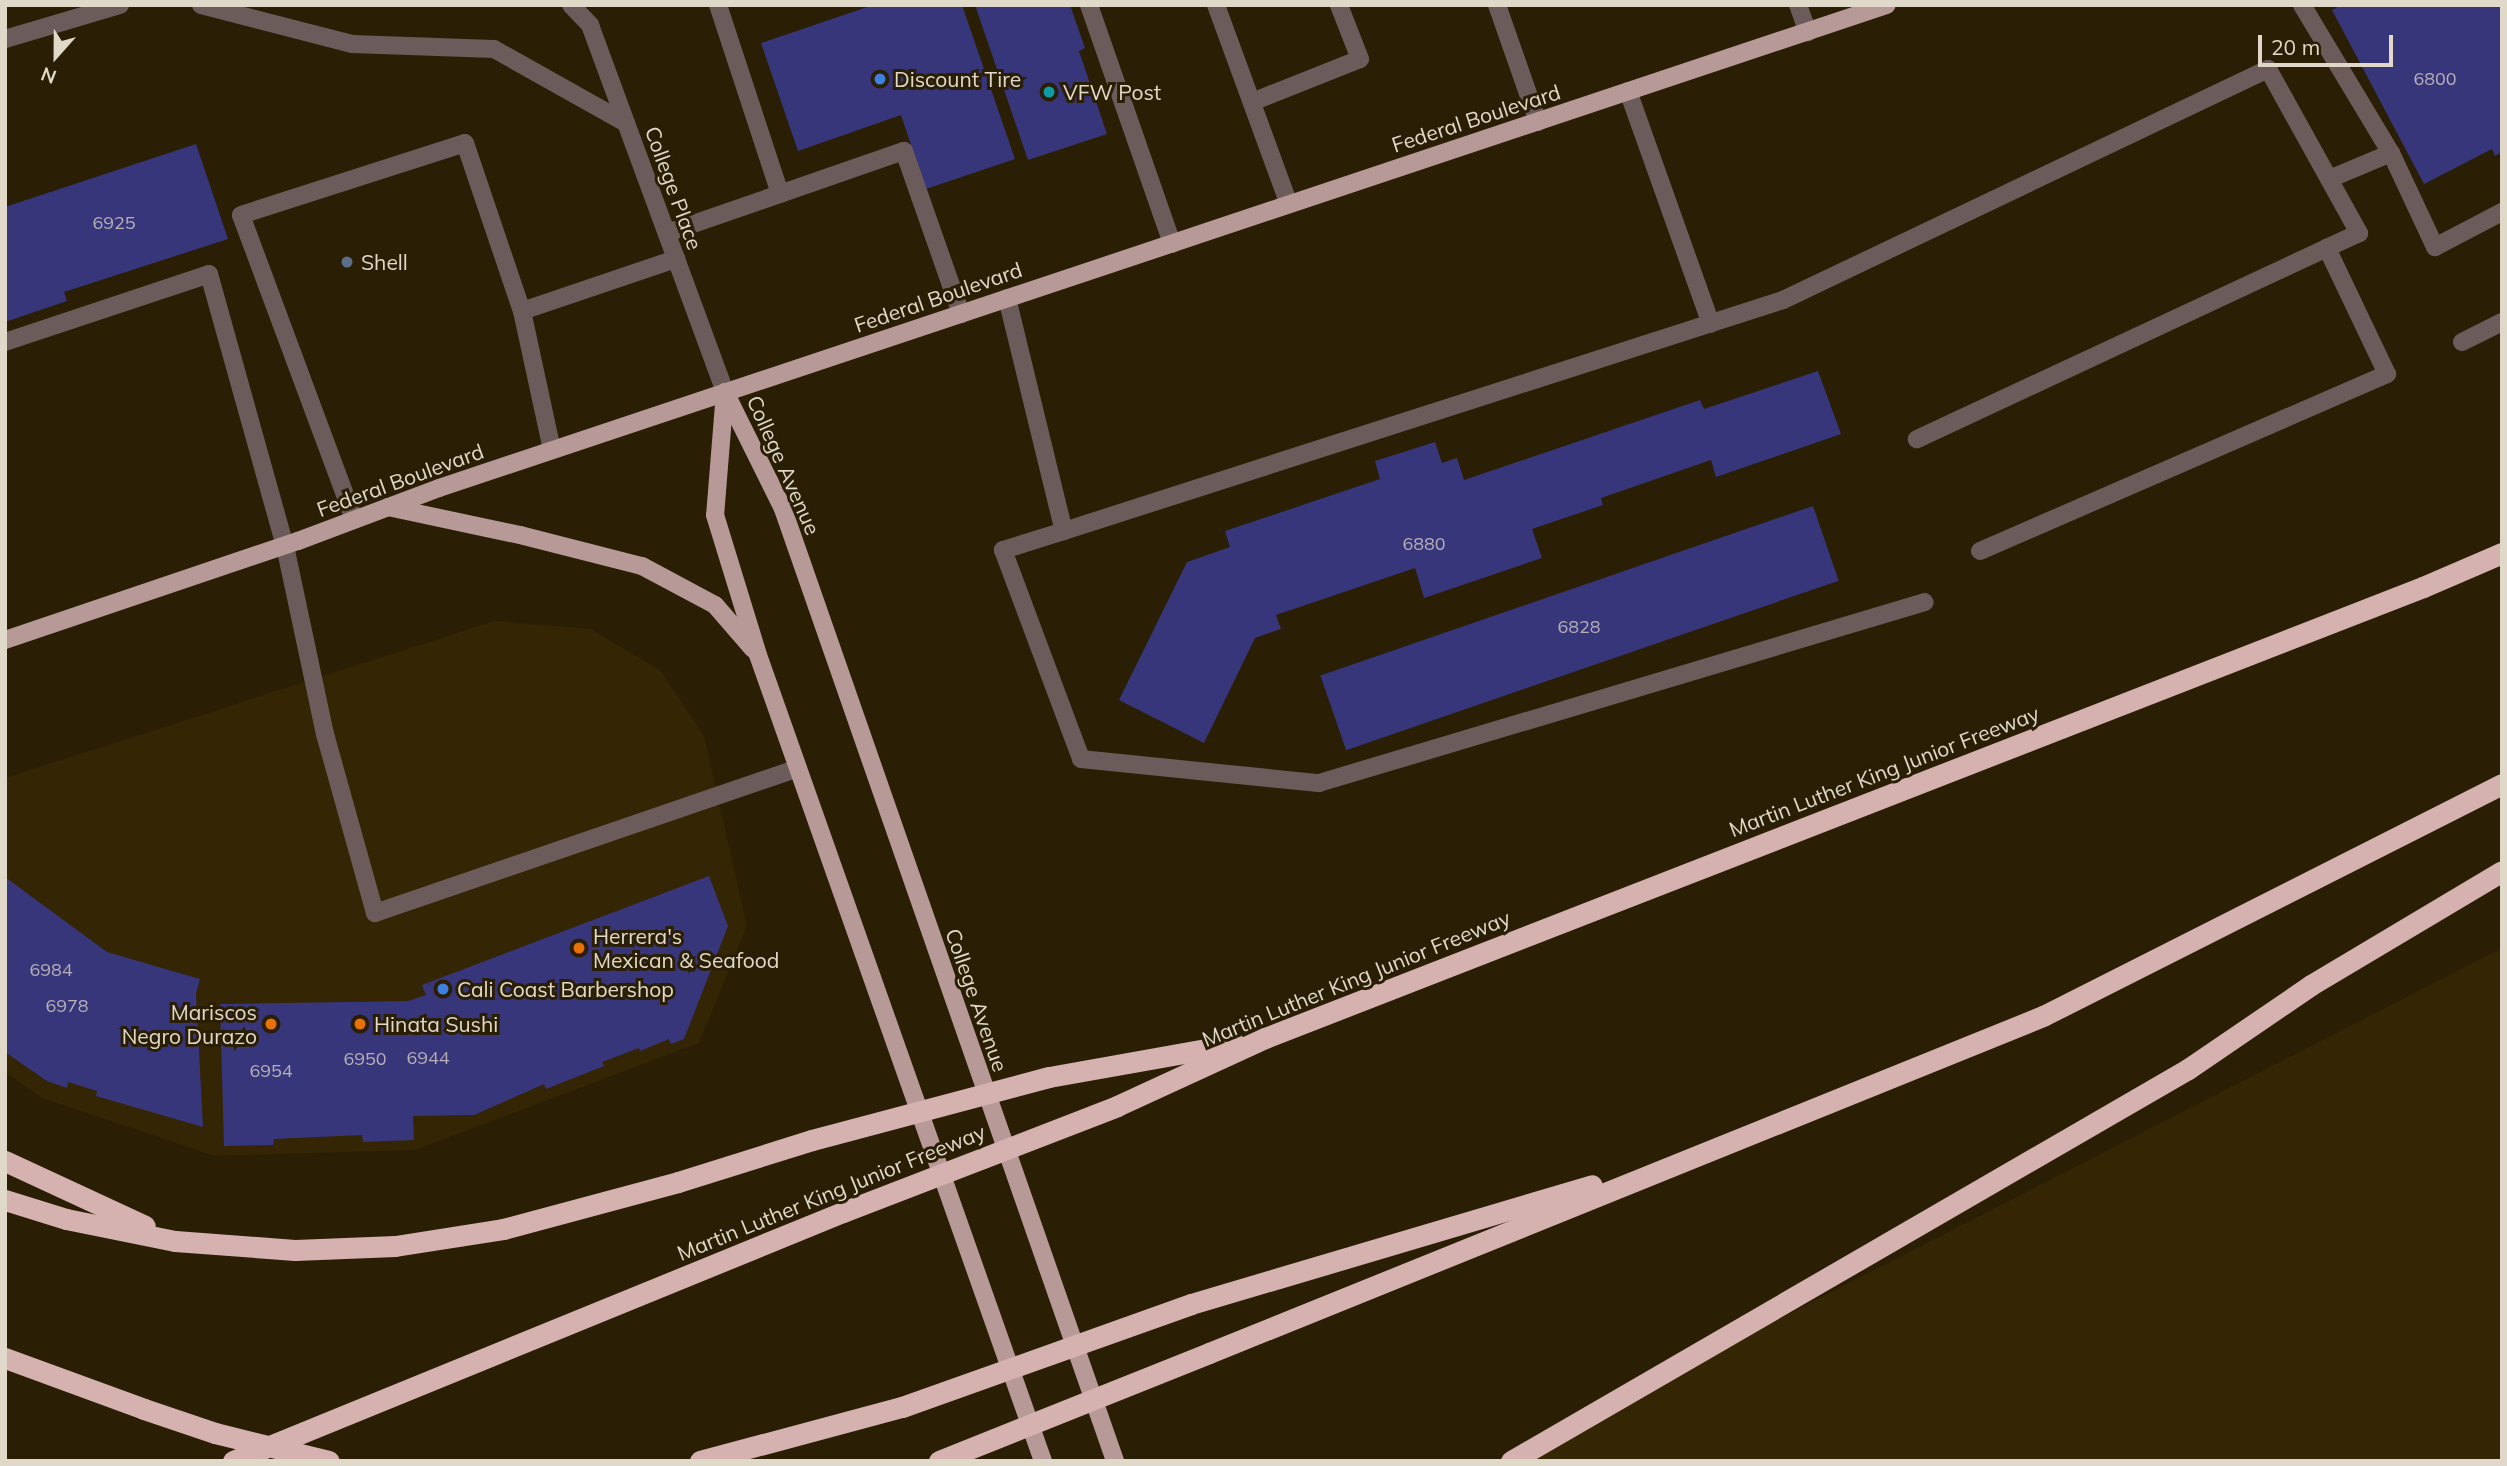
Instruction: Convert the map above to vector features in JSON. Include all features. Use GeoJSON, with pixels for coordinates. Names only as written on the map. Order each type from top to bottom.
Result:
{"type":"FeatureCollection","features":[{"type":"Feature","properties":{"kind":"highway","name":"Martin Luther King Junior Freeway"},"geometry":{"type":"LineString","coordinates":[[233,1461],[843,1212],[1116,1106],[1265,1038],[2423,587],[2502,553]]}},
{"type":"Feature","properties":{"kind":"highway"},"geometry":{"type":"LineString","coordinates":[[939,1461],[2043,1016],[2502,784]]}},
{"type":"Feature","properties":{"kind":"highway"},"geometry":{"type":"LineString","coordinates":[[1511,1461],[2188,1069],[2311,985],[2502,871]]}},
{"type":"Feature","properties":{"kind":"highway"},"geometry":{"type":"LineString","coordinates":[[5,1200],[66,1219],[175,1241],[295,1250],[408,1244],[503,1229],[678,1182],[812,1140],[1049,1077],[1265,1038]]}},
{"type":"Feature","properties":{"kind":"highway"},"geometry":{"type":"LineString","coordinates":[[700,1461],[902,1407],[1191,1304],[1711,1150]]}},
{"type":"Feature","properties":{"kind":"highway"},"geometry":{"type":"LineString","coordinates":[[5,1161],[175,1241]]}},
{"type":"Feature","properties":{"kind":"highway"},"geometry":{"type":"LineString","coordinates":[[5,1358],[215,1433],[329,1461]]}},
{"type":"Feature","properties":{"kind":"main road","name":"Federal Boulevard"},"geometry":{"type":"LineString","coordinates":[[5,640],[285,546],[387,507],[552,450],[1887,5]]}},
{"type":"Feature","properties":{"kind":"main road","name":"College Avenue"},"geometry":{"type":"LineString","coordinates":[[725,392],[715,515],[758,655],[1044,1461]]}},
{"type":"Feature","properties":{"kind":"main road","name":"College Avenue"},"geometry":{"type":"LineString","coordinates":[[725,392],[783,509],[1115,1461]]}},
{"type":"Feature","properties":{"kind":"main road"},"geometry":{"type":"LineString","coordinates":[[387,507],[520,535],[642,566],[715,605],[758,655]]}},
{"type":"Feature","properties":{"kind":"street"},"geometry":{"type":"LineString","coordinates":[[5,39],[120,5]]}},
{"type":"Feature","properties":{"kind":"street"},"geometry":{"type":"LineString","coordinates":[[201,5],[352,44],[494,49],[626,123]]}},
{"type":"Feature","properties":{"kind":"street","name":"College Place"},"geometry":{"type":"LineString","coordinates":[[571,5],[590,25],[725,392]]}},
{"type":"Feature","properties":{"kind":"street"},"geometry":{"type":"LineString","coordinates":[[718,5],[780,194]]}},
{"type":"Feature","properties":{"kind":"street"},"geometry":{"type":"LineString","coordinates":[[1090,5],[1172,244]]}},
{"type":"Feature","properties":{"kind":"street"},"geometry":{"type":"LineString","coordinates":[[1216,5],[1289,204]]}},
{"type":"Feature","properties":{"kind":"street"},"geometry":{"type":"LineString","coordinates":[[1252,102],[1360,59],[1339,5]]}},
{"type":"Feature","properties":{"kind":"street"},"geometry":{"type":"LineString","coordinates":[[1497,5],[1538,121]]}},
{"type":"Feature","properties":{"kind":"street"},"geometry":{"type":"LineString","coordinates":[[1798,5],[1808,32]]}},
{"type":"Feature","properties":{"kind":"street"},"geometry":{"type":"LineString","coordinates":[[2302,5],[2391,153],[2435,247],[2502,212]]}},
{"type":"Feature","properties":{"kind":"street"},"geometry":{"type":"LineString","coordinates":[[1917,439],[2359,233],[2269,69],[1783,300],[1003,550],[1081,759],[1319,783],[1925,602]]}},
{"type":"Feature","properties":{"kind":"street"},"geometry":{"type":"LineString","coordinates":[[1628,91],[1711,324]]}},
{"type":"Feature","properties":{"kind":"street"},"geometry":{"type":"LineString","coordinates":[[354,519],[241,215],[464,143],[522,311],[552,450]]}},
{"type":"Feature","properties":{"kind":"street"},"geometry":{"type":"LineString","coordinates":[[667,233],[904,150],[961,314]]}},
{"type":"Feature","properties":{"kind":"street"},"geometry":{"type":"LineString","coordinates":[[2329,179],[2391,153]]}},
{"type":"Feature","properties":{"kind":"street"},"geometry":{"type":"LineString","coordinates":[[1980,551],[2387,374],[2327,248]]}},
{"type":"Feature","properties":{"kind":"street"},"geometry":{"type":"LineString","coordinates":[[522,311],[676,259]]}},
{"type":"Feature","properties":{"kind":"street"},"geometry":{"type":"LineString","coordinates":[[5,342],[209,274],[285,546],[325,734],[375,913],[798,768]]}},
{"type":"Feature","properties":{"kind":"street"},"geometry":{"type":"LineString","coordinates":[[1007,298],[1064,531]]}},
{"type":"Feature","properties":{"kind":"street"},"geometry":{"type":"LineString","coordinates":[[2462,342],[2502,322]]}},
{"type":"Feature","properties":{"kind":"shaded area"},"geometry":{"type":"Polygon","coordinates":[[[494,621],[590,629],[660,670],[704,736],[747,926],[699,1043],[415,1150],[214,1156],[42,1098],[5,1072],[5,778],[494,621]]]}},
{"type":"Feature","properties":{"kind":"shaded area"},"geometry":{"type":"Polygon","coordinates":[[[2502,948],[2502,1461],[1502,1461],[2502,948]]]}},
{"type":"Feature","properties":{"kind":"building","name":"Discount Tire"},"geometry":{"type":"Polygon","coordinates":[[[873,5],[962,5],[1015,159],[926,189],[901,115],[798,151],[761,43],[873,5]]]}},
{"type":"Feature","properties":{"kind":"building","name":"VFW Post"},"geometry":{"type":"Polygon","coordinates":[[[975,5],[1070,5],[1085,48],[1079,51],[1107,134],[1028,160],[975,5]]]}},
{"type":"Feature","properties":{"kind":"building"},"geometry":{"type":"Polygon","coordinates":[[[2341,5],[2502,5],[2502,152],[2495,156],[2492,149],[2424,184],[2332,10],[2341,5]]]}},
{"type":"Feature","properties":{"kind":"building"},"geometry":{"type":"Polygon","coordinates":[[[196,144],[228,239],[64,292],[67,301],[5,322],[5,207],[196,144]]]}},
{"type":"Feature","properties":{"kind":"building"},"geometry":{"type":"Polygon","coordinates":[[[1818,371],[1841,434],[1716,477],[1711,460],[1601,498],[1603,505],[1532,529],[1542,558],[1424,598],[1415,568],[1276,615],[1281,629],[1255,638],[1204,743],[1119,700],[1187,562],[1230,547],[1225,531],[1380,479],[1375,461],[1435,442],[1442,463],[1457,458],[1464,480],[1700,400],[1704,409],[1818,371]]]}},
{"type":"Feature","properties":{"kind":"building"},"geometry":{"type":"Polygon","coordinates":[[[1813,506],[1839,581],[1346,750],[1320,676],[1813,506]]]}},
{"type":"Feature","properties":{"kind":"building"},"geometry":{"type":"Polygon","coordinates":[[[709,876],[728,926],[684,1039],[671,1044],[669,1039],[640,1051],[639,1048],[602,1062],[604,1066],[546,1089],[544,1084],[474,1115],[413,1116],[414,1140],[363,1142],[362,1135],[274,1139],[273,1145],[224,1146],[220,1004],[408,1001],[426,995],[422,985],[709,876]]]}},
{"type":"Feature","properties":{"kind":"building"},"geometry":{"type":"Polygon","coordinates":[[[5,877],[107,952],[200,979],[196,994],[203,1127],[96,1096],[97,1091],[68,1082],[67,1088],[47,1081],[5,1052],[5,877]]]}},
{"type":"Feature","properties":{"kind":"place","name":"Discount Tire"},"geometry":{"type":"Point","coordinates":[880,79]}},
{"type":"Feature","properties":{"kind":"place","name":"VFW Post"},"geometry":{"type":"Point","coordinates":[1049,92]}},
{"type":"Feature","properties":{"kind":"place","name":"Shell"},"geometry":{"type":"Point","coordinates":[347,262]}},
{"type":"Feature","properties":{"kind":"place","name":"Herrera's Mexican & Seafood"},"geometry":{"type":"Point","coordinates":[579,948]}},
{"type":"Feature","properties":{"kind":"place","name":"Cali Coast Barbershop"},"geometry":{"type":"Point","coordinates":[443,989]}},
{"type":"Feature","properties":{"kind":"place","name":"Mariscos Negro Durazo"},"geometry":{"type":"Point","coordinates":[271,1024]}},
{"type":"Feature","properties":{"kind":"place","name":"Hinata Sushi"},"geometry":{"type":"Point","coordinates":[360,1024]}}]}
